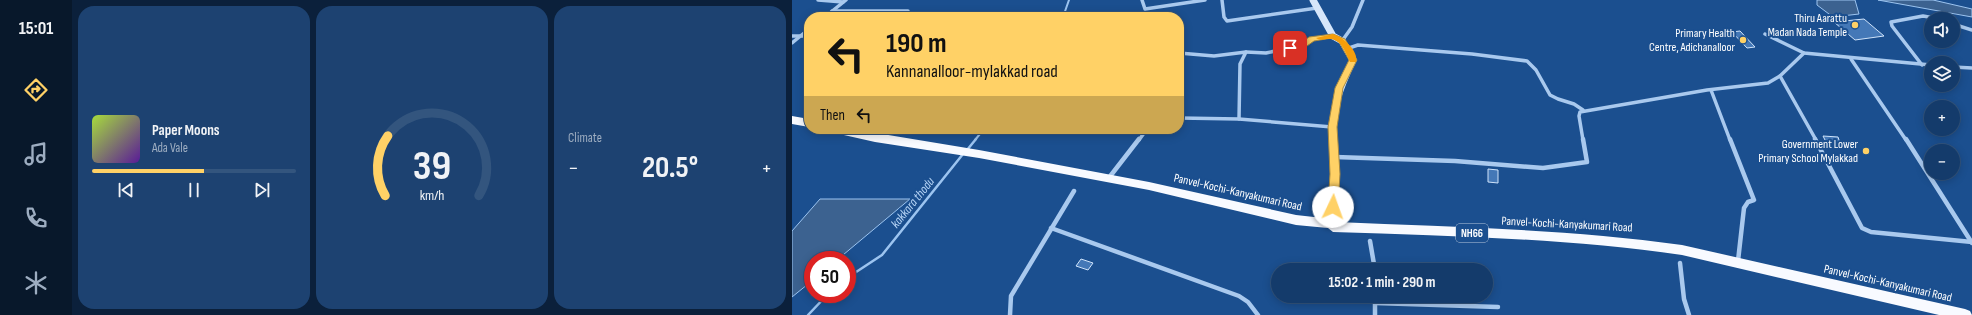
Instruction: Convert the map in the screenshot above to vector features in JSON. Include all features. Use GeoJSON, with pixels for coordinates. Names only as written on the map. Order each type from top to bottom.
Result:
{"type":"FeatureCollection","features":[{"type":"Feature","properties":{"kind":"highway"},"geometry":{"type":"LineString","coordinates":[[792,120],[804,122]]}},
{"type":"Feature","properties":{"kind":"highway","name":"Panvel-Kochi-Kanyakumari Road"},"geometry":{"type":"LineString","coordinates":[[863,134],[1149,186],[1296,220],[1332,224],[1333,227],[1579,237],[1634,242],[1682,250],[1738,262],[1965,315]]}},
{"type":"Feature","properties":{"kind":"main road"},"geometry":{"type":"LineString","coordinates":[[1313,0],[1333,36],[1342,41],[1353,60],[1339,88],[1332,127],[1335,157],[1332,224]]}},
{"type":"Feature","properties":{"kind":"street"},"geometry":{"type":"LineString","coordinates":[[818,0],[845,1]]}},
{"type":"Feature","properties":{"kind":"street"},"geometry":{"type":"LineString","coordinates":[[1142,0],[1144,8],[1150,9],[1204,0]]}},
{"type":"Feature","properties":{"kind":"street"},"geometry":{"type":"LineString","coordinates":[[1222,0],[1224,17],[1227,21],[1318,8]]}},
{"type":"Feature","properties":{"kind":"street"},"geometry":{"type":"LineString","coordinates":[[1342,41],[1352,27],[1363,0]]}},
{"type":"Feature","properties":{"kind":"street"},"geometry":{"type":"LineString","coordinates":[[832,11],[845,1]]}},
{"type":"Feature","properties":{"kind":"street"},"geometry":{"type":"LineString","coordinates":[[832,11],[908,11],[907,12]]}},
{"type":"Feature","properties":{"kind":"street"},"geometry":{"type":"LineString","coordinates":[[1922,65],[1892,26],[1891,22],[1924,16]]}},
{"type":"Feature","properties":{"kind":"street"},"geometry":{"type":"LineString","coordinates":[[1960,26],[1972,30]]}},
{"type":"Feature","properties":{"kind":"street"},"geometry":{"type":"LineString","coordinates":[[1765,34],[1804,53],[1851,59],[1922,65]]}},
{"type":"Feature","properties":{"kind":"street"},"geometry":{"type":"LineString","coordinates":[[792,36],[802,36]]}},
{"type":"Feature","properties":{"kind":"street"},"geometry":{"type":"LineString","coordinates":[[792,43],[802,36]]}},
{"type":"Feature","properties":{"kind":"street"},"geometry":{"type":"LineString","coordinates":[[1184,53],[1214,56],[1246,52],[1266,52],[1304,45],[1312,39],[1333,36]]}},
{"type":"Feature","properties":{"kind":"street"},"geometry":{"type":"LineString","coordinates":[[1346,49],[1358,45],[1472,54],[1527,61],[1534,66],[1540,74],[1548,94],[1557,99],[1569,101],[1578,105],[1584,110]]}},
{"type":"Feature","properties":{"kind":"street"},"geometry":{"type":"LineString","coordinates":[[1239,119],[1240,64],[1246,52]]}},
{"type":"Feature","properties":{"kind":"street"},"geometry":{"type":"LineString","coordinates":[[1335,157],[1455,161],[1543,168],[1580,164],[1588,161],[1579,116],[1584,110],[1711,90],[1753,86],[1769,82],[1780,76],[1804,53]]}},
{"type":"Feature","properties":{"kind":"street"},"geometry":{"type":"LineString","coordinates":[[1851,59],[1925,167],[1972,243]]}},
{"type":"Feature","properties":{"kind":"street"},"geometry":{"type":"LineString","coordinates":[[1960,67],[1972,68]]}},
{"type":"Feature","properties":{"kind":"street"},"geometry":{"type":"LineString","coordinates":[[1780,76],[1824,154],[1860,225],[1864,230],[1972,243]]}},
{"type":"Feature","properties":{"kind":"street"},"geometry":{"type":"LineString","coordinates":[[1711,90],[1754,200],[1748,202],[1744,208],[1738,262]]}},
{"type":"Feature","properties":{"kind":"street"},"geometry":{"type":"LineString","coordinates":[[1184,118],[1239,119],[1332,127]]}},
{"type":"Feature","properties":{"kind":"street"},"geometry":{"type":"LineString","coordinates":[[1108,179],[1143,134]]}},
{"type":"Feature","properties":{"kind":"street"},"geometry":{"type":"LineString","coordinates":[[1010,315],[1011,296],[1074,191]]}},
{"type":"Feature","properties":{"kind":"street"},"geometry":{"type":"LineString","coordinates":[[1051,228],[1239,296],[1248,302],[1258,315]]}},
{"type":"Feature","properties":{"kind":"street"},"geometry":{"type":"LineString","coordinates":[[1370,240],[1374,263]]}},
{"type":"Feature","properties":{"kind":"street"},"geometry":{"type":"LineString","coordinates":[[1680,263],[1684,298],[1689,315]]}},
{"type":"Feature","properties":{"kind":"street"},"geometry":{"type":"LineString","coordinates":[[1375,315],[1375,303],[1498,307]]}},
{"type":"Feature","properties":{"kind":"water"},"geometry":{"type":"Polygon","coordinates":[[[1817,0],[1855,0],[1859,14],[1833,17],[1817,5],[1817,0]]]}},
{"type":"Feature","properties":{"kind":"water"},"geometry":{"type":"Polygon","coordinates":[[[1878,0],[1933,0],[1972,9],[1972,17],[1960,15],[1960,12],[1944,12],[1878,0]]]}},
{"type":"Feature","properties":{"kind":"water"},"geometry":{"type":"Polygon","coordinates":[[[820,199],[910,199],[848,251],[804,251],[804,287],[792,297],[792,231],[820,199]]]}},
{"type":"Feature","properties":{"kind":"building","name":"Thiru Aarattu Madan Nada Temple"},"geometry":{"type":"Polygon","coordinates":[[[1864,19],[1884,36],[1855,40],[1834,22],[1864,19]]]}},
{"type":"Feature","properties":{"kind":"building","name":"Primary Health Centre, Adichanalloor"},"geometry":{"type":"Polygon","coordinates":[[[1740,31],[1755,47],[1747,48],[1732,32],[1740,31]]]}},
{"type":"Feature","properties":{"kind":"building"},"geometry":{"type":"Polygon","coordinates":[[[1823,136],[1838,137],[1840,143],[1826,142],[1823,136]]]}},
{"type":"Feature","properties":{"kind":"building"},"geometry":{"type":"Polygon","coordinates":[[[1488,169],[1498,170],[1498,183],[1488,182],[1488,169]]]}},
{"type":"Feature","properties":{"kind":"building"},"geometry":{"type":"Polygon","coordinates":[[[1081,259],[1093,263],[1088,270],[1076,266],[1081,259]]]}},
{"type":"Feature","properties":{"kind":"waterway","name":"kakkara thodu"},"geometry":{"type":"LineString","coordinates":[[1065,12],[1069,0]]}},
{"type":"Feature","properties":{"kind":"waterway","name":"kakkara thodu"},"geometry":{"type":"LineString","coordinates":[[975,140],[980,134]]}},
{"type":"Feature","properties":{"kind":"waterway","name":"kakkara thodu"},"geometry":{"type":"LineString","coordinates":[[967,150],[976,139]]}},
{"type":"Feature","properties":{"kind":"waterway","name":"kakkara thodu"},"geometry":{"type":"LineString","coordinates":[[856,272],[882,255],[963,154]]}},
{"type":"Feature","properties":{"kind":"waterway","name":"kakkara thodu"},"geometry":{"type":"LineString","coordinates":[[808,315],[819,303]]}},
{"type":"Feature","properties":{"kind":"slow traffic"},"geometry":{"type":"LineString","coordinates":[[1320,38],[1333,36],[1342,41],[1353,60]]}},
{"type":"Feature","properties":{"kind":"place","name":"Thiru Aarattu Madan Nada Temple"},"geometry":{"type":"Point","coordinates":[1855,25]}},
{"type":"Feature","properties":{"kind":"place","name":"Primary Health Centre, Adichanalloor"},"geometry":{"type":"Point","coordinates":[1743,40]}},
{"type":"Feature","properties":{"kind":"place","name":"Government Lower Primary School Mylakkad"},"geometry":{"type":"Point","coordinates":[1866,151]}},
{"type":"Feature","properties":{"kind":"route"},"geometry":{"type":"LineString","coordinates":[[1290,48],[1304,45],[1307,41],[1312,39],[1333,36],[1342,41],[1352,56],[1353,60],[1349,70],[1342,79],[1339,88],[1332,127],[1335,157],[1333,207]]}}]}
